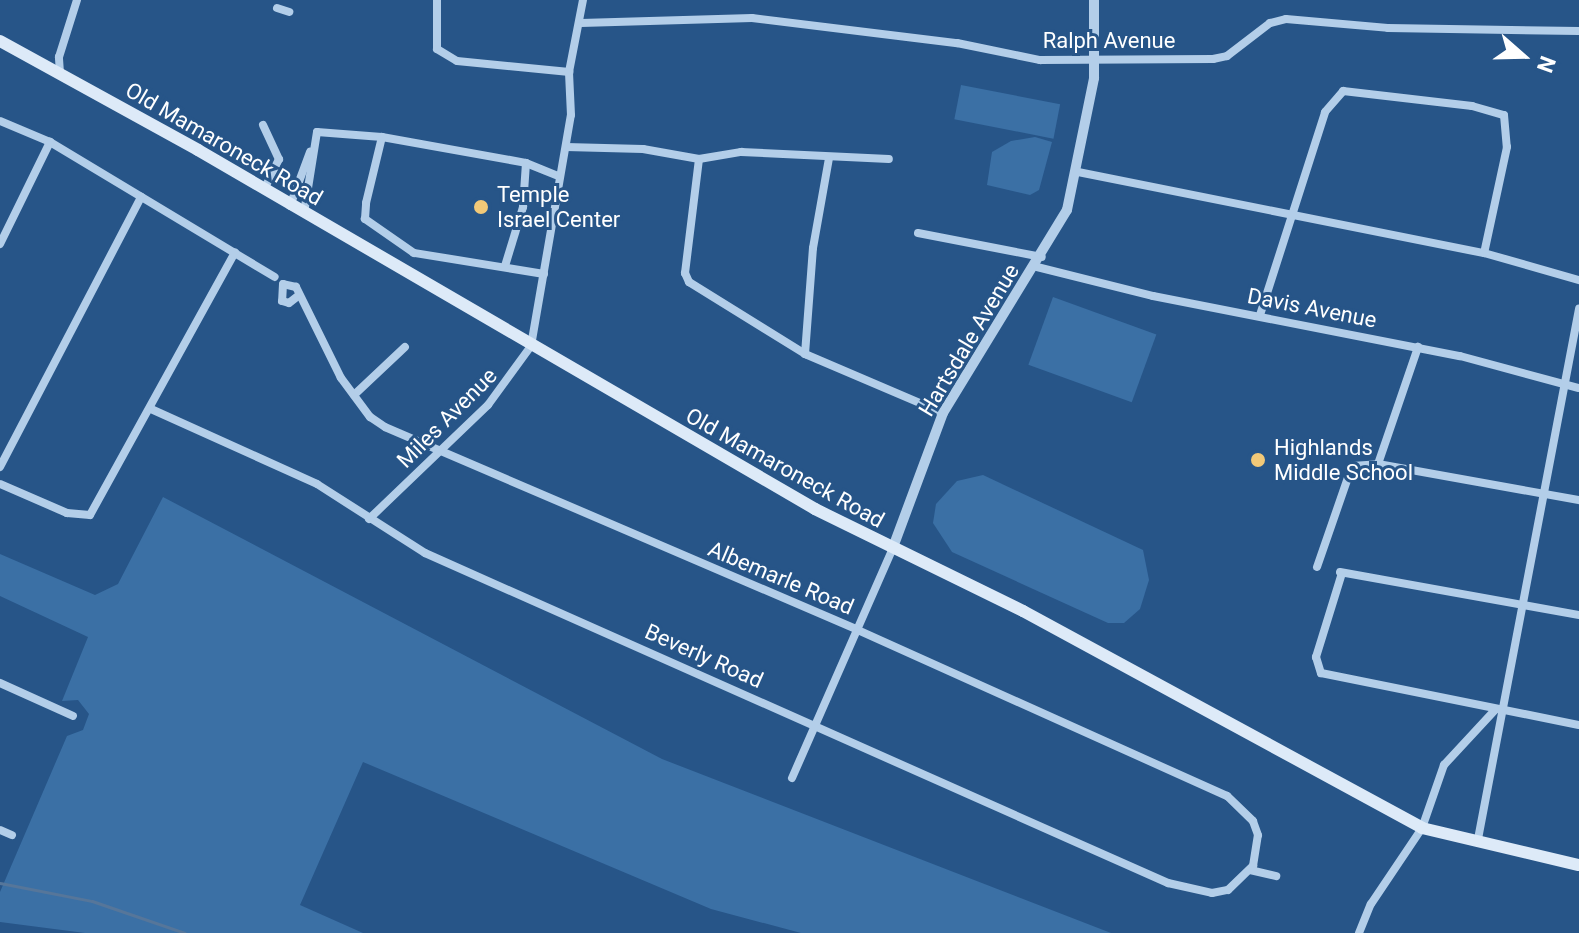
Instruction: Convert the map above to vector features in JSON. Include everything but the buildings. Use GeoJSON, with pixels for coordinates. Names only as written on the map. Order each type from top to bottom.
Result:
{"type":"FeatureCollection","features":[{"type":"Feature","properties":{"kind":"main road","name":"Old Mamaroneck Road"},"geometry":{"type":"LineString","coordinates":[[0,41],[892,550],[1023,611],[1422,828],[1579,865]]}},
{"type":"Feature","properties":{"kind":"street"},"geometry":{"type":"LineString","coordinates":[[60,73],[59,57],[77,0]]}},
{"type":"Feature","properties":{"kind":"street"},"geometry":{"type":"LineString","coordinates":[[437,0],[437,49],[457,61],[569,72]]}},
{"type":"Feature","properties":{"kind":"street","name":"Miles Avenue"},"geometry":{"type":"LineString","coordinates":[[369,519],[514,375],[531,346],[566,147],[569,72],[581,23],[583,0]]}},
{"type":"Feature","properties":{"kind":"street","name":"Hartsdale Avenue"},"geometry":{"type":"LineString","coordinates":[[792,778],[892,550],[943,413],[1040,262],[1067,210],[1078,172],[1095,59],[1094,0]]}},
{"type":"Feature","properties":{"kind":"street"},"geometry":{"type":"LineString","coordinates":[[277,8],[289,12]]}},
{"type":"Feature","properties":{"kind":"street","name":"Ralph Avenue"},"geometry":{"type":"LineString","coordinates":[[581,23],[752,18],[957,43],[1040,60],[1227,56],[1270,23],[1286,19],[1388,28],[1579,31]]}},
{"type":"Feature","properties":{"kind":"street"},"geometry":{"type":"LineString","coordinates":[[1260,315],[1332,99],[1343,91],[1472,106],[1504,115],[1507,147],[1484,253]]}},
{"type":"Feature","properties":{"kind":"street"},"geometry":{"type":"LineString","coordinates":[[0,121],[50,142],[275,277]]}},
{"type":"Feature","properties":{"kind":"street"},"geometry":{"type":"LineString","coordinates":[[263,125],[279,159],[264,190]]}},
{"type":"Feature","properties":{"kind":"street"},"geometry":{"type":"LineString","coordinates":[[317,132],[382,137],[526,163],[559,176]]}},
{"type":"Feature","properties":{"kind":"street"},"geometry":{"type":"LineString","coordinates":[[290,206],[317,132]]}},
{"type":"Feature","properties":{"kind":"street"},"geometry":{"type":"LineString","coordinates":[[304,214],[317,132]]}},
{"type":"Feature","properties":{"kind":"street"},"geometry":{"type":"LineString","coordinates":[[382,137],[365,219],[414,253],[544,274]]}},
{"type":"Feature","properties":{"kind":"street"},"geometry":{"type":"LineString","coordinates":[[0,244],[50,142]]}},
{"type":"Feature","properties":{"kind":"street"},"geometry":{"type":"LineString","coordinates":[[566,147],[643,149],[699,159],[741,152],[889,159]]}},
{"type":"Feature","properties":{"kind":"street"},"geometry":{"type":"LineString","coordinates":[[805,354],[813,248],[829,158]]}},
{"type":"Feature","properties":{"kind":"street"},"geometry":{"type":"LineString","coordinates":[[699,159],[685,273],[689,282],[805,354],[943,413]]}},
{"type":"Feature","properties":{"kind":"street"},"geometry":{"type":"LineString","coordinates":[[505,266],[523,207],[526,163]]}},
{"type":"Feature","properties":{"kind":"street"},"geometry":{"type":"LineString","coordinates":[[1078,172],[1484,253],[1579,280]]}},
{"type":"Feature","properties":{"kind":"street"},"geometry":{"type":"LineString","coordinates":[[0,467],[141,197]]}},
{"type":"Feature","properties":{"kind":"street","name":"Davis Avenue"},"geometry":{"type":"LineString","coordinates":[[918,233],[1260,315],[1418,347],[1579,388]]}},
{"type":"Feature","properties":{"kind":"street"},"geometry":{"type":"LineString","coordinates":[[0,484],[67,513],[90,515],[235,252]]}},
{"type":"Feature","properties":{"kind":"street","name":"Albemarle Road"},"geometry":{"type":"LineString","coordinates":[[298,296],[354,395],[385,427],[856,629],[1227,796],[1243,807],[1258,835],[1250,870]]}},
{"type":"Feature","properties":{"kind":"street"},"geometry":{"type":"LineString","coordinates":[[1478,839],[1499,710],[1523,605],[1579,309]]}},
{"type":"Feature","properties":{"kind":"street"},"geometry":{"type":"LineString","coordinates":[[354,395],[405,347]]}},
{"type":"Feature","properties":{"kind":"street"},"geometry":{"type":"LineString","coordinates":[[1378,464],[1418,347]]}},
{"type":"Feature","properties":{"kind":"street","name":"Beverly Road"},"geometry":{"type":"LineString","coordinates":[[151,409],[317,484],[425,553],[1168,883],[1212,893],[1228,890],[1250,870]]}},
{"type":"Feature","properties":{"kind":"street"},"geometry":{"type":"LineString","coordinates":[[1317,567],[1352,466],[1378,464],[1579,500]]}},
{"type":"Feature","properties":{"kind":"street"},"geometry":{"type":"LineString","coordinates":[[1579,615],[1341,573],[1316,657],[1323,674],[1579,725]]}},
{"type":"Feature","properties":{"kind":"street"},"geometry":{"type":"LineString","coordinates":[[0,683],[73,716]]}},
{"type":"Feature","properties":{"kind":"street"},"geometry":{"type":"LineString","coordinates":[[1359,933],[1371,904],[1422,828],[1444,765],[1499,710]]}},
{"type":"Feature","properties":{"kind":"street"},"geometry":{"type":"LineString","coordinates":[[0,830],[12,835]]}},
{"type":"Feature","properties":{"kind":"street"},"geometry":{"type":"LineString","coordinates":[[1250,870],[1276,876]]}},
{"type":"Feature","properties":{"kind":"shaded area"},"geometry":{"type":"Polygon","coordinates":[[[961,85],[1060,104],[1053,139],[954,119],[961,85]]]}},
{"type":"Feature","properties":{"kind":"shaded area"},"geometry":{"type":"Polygon","coordinates":[[[1035,137],[1052,142],[1039,190],[1030,195],[987,185],[992,152],[1011,141],[1035,137]]]}},
{"type":"Feature","properties":{"kind":"shaded area"},"geometry":{"type":"Polygon","coordinates":[[[1053,297],[1156,335],[1132,402],[1028,365],[1053,297]]]}},
{"type":"Feature","properties":{"kind":"shaded area"},"geometry":{"type":"Polygon","coordinates":[[[983,475],[1143,550],[1149,580],[1140,609],[1124,623],[1108,623],[952,552],[933,523],[936,504],[957,481],[983,475]]]}},
{"type":"Feature","properties":{"kind":"shaded area"},"geometry":{"type":"Polygon","coordinates":[[[163,497],[662,759],[1111,933],[801,933],[711,909],[363,762],[300,905],[363,933],[85,933],[0,922],[0,892],[67,736],[83,730],[89,714],[78,700],[62,701],[88,637],[0,596],[0,554],[95,595],[118,584],[163,497]]]}},
{"type":"Feature","properties":{"kind":"waterway"},"geometry":{"type":"LineString","coordinates":[[0,883],[92,901],[185,933]]}},
{"type":"Feature","properties":{"kind":"place","name":"Temple Israel Center"},"geometry":{"type":"Point","coordinates":[481,207]}},
{"type":"Feature","properties":{"kind":"place","name":"Highlands Middle School"},"geometry":{"type":"Point","coordinates":[1258,460]}}]}
